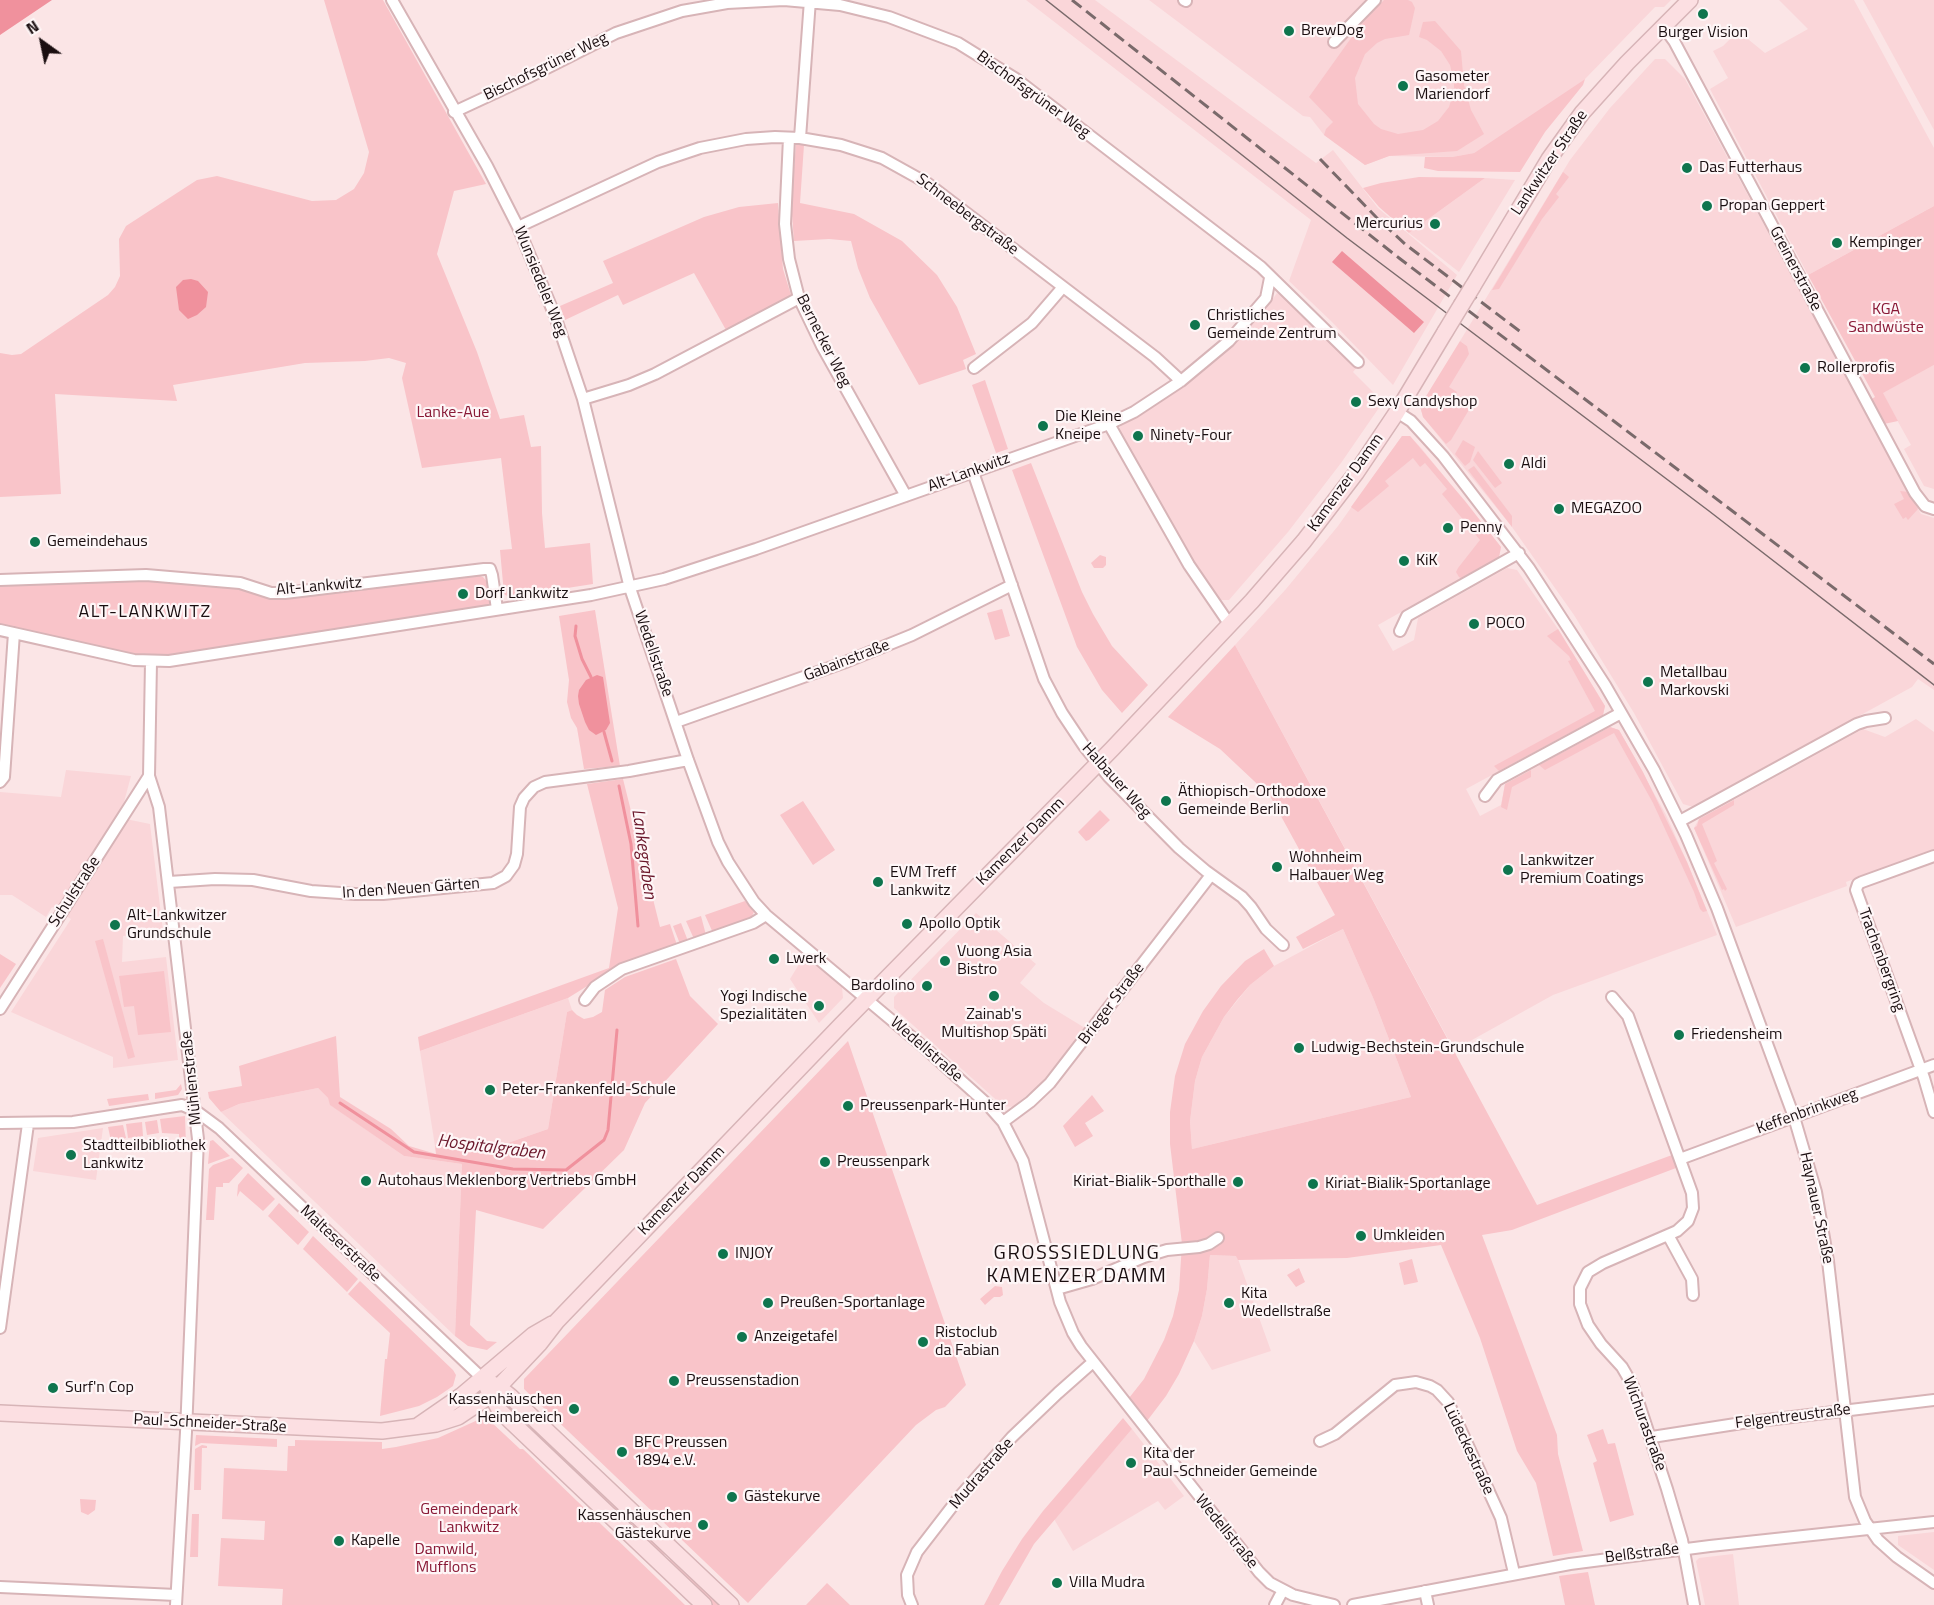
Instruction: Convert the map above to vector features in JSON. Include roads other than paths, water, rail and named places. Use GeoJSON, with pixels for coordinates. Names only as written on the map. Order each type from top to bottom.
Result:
{"type":"FeatureCollection","features":[{"type":"Feature","properties":{"kind":"main road","name":"Lankwitzer Straße"},"geometry":{"type":"LineString","coordinates":[[1445,332],[1563,138],[1598,93],[1690,0]]}},
{"type":"Feature","properties":{"kind":"main road","name":"Kamenzer Damm"},"geometry":{"type":"LineString","coordinates":[[496,1391],[557,1321],[867,998],[1098,764],[1280,570],[1356,472],[1397,411],[1445,332]]}},
{"type":"Feature","properties":{"kind":"main road","name":"Kamenzer Damm"},"geometry":{"type":"LineString","coordinates":[[483,1379],[533,1335],[557,1321]]}},
{"type":"Feature","properties":{"kind":"main road","name":"Malteserstraße"},"geometry":{"type":"LineString","coordinates":[[483,1379],[674,1550],[731,1605]]}},
{"type":"Feature","properties":{"kind":"main road","name":"Paul-Schneider-Straße"},"geometry":{"type":"LineString","coordinates":[[419,1425],[483,1379]]}},
{"type":"Feature","properties":{"kind":"main road","name":"Malteserstraße"},"geometry":{"type":"LineString","coordinates":[[496,1391],[500,1411],[704,1605]]}},
{"type":"Feature","properties":{"kind":"main road","name":"Paul-Schneider-Straße"},"geometry":{"type":"LineString","coordinates":[[0,1413],[382,1431],[436,1424],[458,1417],[496,1391]]}},
{"type":"Feature","properties":{"kind":"main road"},"geometry":{"type":"LineString","coordinates":[[661,1564],[674,1550]]}},
{"type":"Feature","properties":{"kind":"street","name":"Wunsiedeler Weg"},"geometry":{"type":"LineString","coordinates":[[392,0],[454,112],[487,166],[518,227],[555,316],[583,399],[630,588]]}},
{"type":"Feature","properties":{"kind":"street"},"geometry":{"type":"LineString","coordinates":[[1334,42],[1376,0]]}},
{"type":"Feature","properties":{"kind":"street","name":"Bischofsgrüner Weg"},"geometry":{"type":"LineString","coordinates":[[454,112],[601,40],[682,11],[727,3],[758,1],[810,1],[861,9],[954,41],[989,60],[1261,267],[1270,278]]}},
{"type":"Feature","properties":{"kind":"street","name":"Bernecker Weg"},"geometry":{"type":"LineString","coordinates":[[810,1],[785,224],[789,259],[800,298],[822,346],[906,496]]}},
{"type":"Feature","properties":{"kind":"street","name":"Greinerstraße"},"geometry":{"type":"LineString","coordinates":[[1663,26],[1674,41],[1915,493],[1925,506],[1932,509]]}},
{"type":"Feature","properties":{"kind":"street","name":"Schneebergstraße"},"geometry":{"type":"LineString","coordinates":[[518,227],[658,162],[685,152],[746,139],[795,138],[828,141],[882,158],[917,176],[1155,357],[1181,381]]}},
{"type":"Feature","properties":{"kind":"street"},"geometry":{"type":"LineString","coordinates":[[1270,278],[1358,362]]}},
{"type":"Feature","properties":{"kind":"street","name":"Alt-Lankwitz"},"geometry":{"type":"LineString","coordinates":[[0,630],[151,662],[177,660],[630,588],[701,568],[1109,424],[1150,403],[1215,354],[1266,298],[1270,278]]}},
{"type":"Feature","properties":{"kind":"street"},"geometry":{"type":"LineString","coordinates":[[974,368],[1032,323],[1063,287]]}},
{"type":"Feature","properties":{"kind":"street"},"geometry":{"type":"LineString","coordinates":[[583,399],[629,385],[657,373],[800,298]]}},
{"type":"Feature","properties":{"kind":"street","name":"Haynauer Straße"},"geometry":{"type":"LineString","coordinates":[[1397,411],[1411,421],[1443,456],[1519,553],[1582,648],[1654,770],[1680,821],[1717,908],[1794,1117],[1812,1178],[1828,1261],[1855,1497],[1869,1529],[1889,1551],[1934,1583]]}},
{"type":"Feature","properties":{"kind":"street"},"geometry":{"type":"LineString","coordinates":[[1109,424],[1189,565],[1230,625]]}},
{"type":"Feature","properties":{"kind":"street","name":"Halbauer Weg"},"geometry":{"type":"LineString","coordinates":[[973,472],[1044,679],[1062,713],[1098,764],[1154,823],[1211,875],[1242,897],[1266,929],[1283,945]]}},
{"type":"Feature","properties":{"kind":"street"},"geometry":{"type":"LineString","coordinates":[[1400,631],[1407,616],[1519,553]]}},
{"type":"Feature","properties":{"kind":"street","name":"Alt-Lankwitz"},"geometry":{"type":"LineString","coordinates":[[0,580],[146,575],[240,584],[279,593],[490,569],[497,609]]}},
{"type":"Feature","properties":{"kind":"street","name":"Gabainstraße"},"geometry":{"type":"LineString","coordinates":[[676,722],[912,635],[1012,585]]}},
{"type":"Feature","properties":{"kind":"street","name":"Wedellstraße"},"geometry":{"type":"LineString","coordinates":[[630,588],[718,842],[754,902],[766,915],[867,998],[987,1104],[1003,1122],[1023,1161],[1057,1289],[1073,1333],[1093,1362],[1249,1562],[1270,1583],[1283,1590]]}},
{"type":"Feature","properties":{"kind":"street"},"geometry":{"type":"LineString","coordinates":[[0,782],[4,777],[14,633]]}},
{"type":"Feature","properties":{"kind":"street","name":"Mühlenstraße"},"geometry":{"type":"LineString","coordinates":[[151,662],[148,776],[159,807],[196,1111],[198,1150],[176,1600]]}},
{"type":"Feature","properties":{"kind":"street"},"geometry":{"type":"LineString","coordinates":[[1485,796],[1497,780],[1621,713]]}},
{"type":"Feature","properties":{"kind":"street"},"geometry":{"type":"LineString","coordinates":[[1680,821],[1857,724],[1885,718]]}},
{"type":"Feature","properties":{"kind":"street","name":"In den Neuen Gärten"},"geometry":{"type":"LineString","coordinates":[[169,882],[215,879],[253,880],[311,891],[355,894],[383,894],[493,883],[506,876],[514,865],[517,854],[520,807],[534,786],[545,782],[629,771],[688,760]]}},
{"type":"Feature","properties":{"kind":"street","name":"Schulstraße"},"geometry":{"type":"LineString","coordinates":[[0,1009],[132,805],[148,776]]}},
{"type":"Feature","properties":{"kind":"street","name":"Trachenbergring"},"geometry":{"type":"LineString","coordinates":[[1934,856],[1862,882],[1858,884],[1856,890],[1934,1112]]}},
{"type":"Feature","properties":{"kind":"street","name":"Brieger Straße"},"geometry":{"type":"LineString","coordinates":[[1003,1122],[1030,1102],[1050,1083],[1211,875]]}},
{"type":"Feature","properties":{"kind":"street"},"geometry":{"type":"LineString","coordinates":[[585,1000],[595,987],[622,969],[753,923],[766,915]]}},
{"type":"Feature","properties":{"kind":"street","name":"Wichurastraße"},"geometry":{"type":"LineString","coordinates":[[1612,997],[1628,1016],[1692,1193],[1693,1208],[1688,1221],[1677,1231],[1594,1267],[1583,1279],[1579,1295],[1580,1304],[1588,1325],[1629,1378],[1652,1437],[1684,1549],[1694,1605]]}},
{"type":"Feature","properties":{"kind":"street","name":"Keffenbrinkweg"},"geometry":{"type":"LineString","coordinates":[[1680,1159],[1934,1065]]}},
{"type":"Feature","properties":{"kind":"street"},"geometry":{"type":"LineString","coordinates":[[0,1123],[74,1122],[182,1105],[196,1111]]}},
{"type":"Feature","properties":{"kind":"street","name":"Malteserstraße"},"geometry":{"type":"LineString","coordinates":[[196,1111],[219,1128],[483,1379]]}},
{"type":"Feature","properties":{"kind":"street"},"geometry":{"type":"LineString","coordinates":[[0,1328],[28,1124]]}},
{"type":"Feature","properties":{"kind":"street"},"geometry":{"type":"LineString","coordinates":[[1668,1235],[1692,1279],[1693,1295]]}},
{"type":"Feature","properties":{"kind":"street"},"geometry":{"type":"LineString","coordinates":[[1057,1289],[1102,1275],[1144,1257],[1167,1250],[1209,1244],[1218,1238]]}},
{"type":"Feature","properties":{"kind":"street","name":"Mudrastraße"},"geometry":{"type":"LineString","coordinates":[[912,1605],[906,1583],[908,1568],[917,1552],[961,1495],[1006,1444],[1093,1362]]}},
{"type":"Feature","properties":{"kind":"street","name":"Lüdeckestraße"},"geometry":{"type":"LineString","coordinates":[[1320,1441],[1335,1434],[1395,1385],[1416,1382],[1437,1390],[1448,1402],[1501,1518],[1514,1573]]}},
{"type":"Feature","properties":{"kind":"street","name":"Felgentreustraße"},"geometry":{"type":"LineString","coordinates":[[1652,1437],[1702,1428],[1934,1400]]}},
{"type":"Feature","properties":{"kind":"street","name":"Belßstraße"},"geometry":{"type":"LineString","coordinates":[[1353,1605],[1580,1562],[1934,1522]]}},
{"type":"Feature","properties":{"kind":"street"},"geometry":{"type":"LineString","coordinates":[[0,1587],[176,1600]]}},
{"type":"Feature","properties":{"kind":"street"},"geometry":{"type":"LineString","coordinates":[[1275,1605],[1283,1590],[1311,1601],[1334,1605]]}},
{"type":"Feature","properties":{"kind":"street"},"geometry":{"type":"LineString","coordinates":[[1425,1591],[1428,1605]]}},
{"type":"Feature","properties":{"kind":"waterway","name":"Lankegraben"},"geometry":{"type":"LineString","coordinates":[[576,626],[575,636],[582,659],[591,677]]}},
{"type":"Feature","properties":{"kind":"waterway","name":"Lankegraben"},"geometry":{"type":"LineString","coordinates":[[604,732],[612,761]]}},
{"type":"Feature","properties":{"kind":"waterway","name":"Lankegraben"},"geometry":{"type":"LineString","coordinates":[[619,786],[631,844],[638,926]]}},
{"type":"Feature","properties":{"kind":"waterway","name":"Hospitalgraben"},"geometry":{"type":"LineString","coordinates":[[340,1103],[414,1152],[513,1169],[566,1170],[604,1140],[608,1130],[617,1030]]}},
{"type":"Feature","properties":{"kind":"tram line"},"geometry":{"type":"LineString","coordinates":[[1046,0],[1347,238],[1709,511],[1934,685]]}},
{"type":"Feature","properties":{"kind":"railway"},"geometry":{"type":"LineString","coordinates":[[1072,0],[1399,258],[1934,664]]}},
{"type":"Feature","properties":{"kind":"railway"},"geometry":{"type":"LineString","coordinates":[[1320,159],[1405,244],[1522,333]]}},
{"type":"Feature","properties":{"kind":"place","name":"Burger Vision"},"geometry":{"type":"Point","coordinates":[1703,14]}},
{"type":"Feature","properties":{"kind":"place","name":"BrewDog"},"geometry":{"type":"Point","coordinates":[1289,31]}},
{"type":"Feature","properties":{"kind":"place","name":"Gasometer Mariendorf"},"geometry":{"type":"Point","coordinates":[1403,86]}},
{"type":"Feature","properties":{"kind":"place","name":"Das Futterhaus"},"geometry":{"type":"Point","coordinates":[1687,168]}},
{"type":"Feature","properties":{"kind":"place","name":"Propan Geppert"},"geometry":{"type":"Point","coordinates":[1707,206]}},
{"type":"Feature","properties":{"kind":"place","name":"Mercurius"},"geometry":{"type":"Point","coordinates":[1435,224]}},
{"type":"Feature","properties":{"kind":"place","name":"Kempinger"},"geometry":{"type":"Point","coordinates":[1837,243]}},
{"type":"Feature","properties":{"kind":"place","name":"Christliches Gemeinde Zentrum"},"geometry":{"type":"Point","coordinates":[1195,325]}},
{"type":"Feature","properties":{"kind":"place","name":"Rollerprofis"},"geometry":{"type":"Point","coordinates":[1805,368]}},
{"type":"Feature","properties":{"kind":"place","name":"Sexy Candyshop"},"geometry":{"type":"Point","coordinates":[1356,402]}},
{"type":"Feature","properties":{"kind":"place","name":"Die Kleine Kneipe"},"geometry":{"type":"Point","coordinates":[1043,426]}},
{"type":"Feature","properties":{"kind":"place","name":"Ninety-Four"},"geometry":{"type":"Point","coordinates":[1138,436]}},
{"type":"Feature","properties":{"kind":"place","name":"Aldi"},"geometry":{"type":"Point","coordinates":[1509,464]}},
{"type":"Feature","properties":{"kind":"place","name":"MEGAZOO"},"geometry":{"type":"Point","coordinates":[1559,509]}},
{"type":"Feature","properties":{"kind":"place","name":"Penny"},"geometry":{"type":"Point","coordinates":[1448,528]}},
{"type":"Feature","properties":{"kind":"place","name":"Gemeindehaus"},"geometry":{"type":"Point","coordinates":[35,542]}},
{"type":"Feature","properties":{"kind":"place","name":"KiK"},"geometry":{"type":"Point","coordinates":[1404,561]}},
{"type":"Feature","properties":{"kind":"place","name":"Dorf Lankwitz"},"geometry":{"type":"Point","coordinates":[463,594]}},
{"type":"Feature","properties":{"kind":"place","name":"POCO"},"geometry":{"type":"Point","coordinates":[1474,624]}},
{"type":"Feature","properties":{"kind":"place","name":"Metallbau Markovski"},"geometry":{"type":"Point","coordinates":[1648,682]}},
{"type":"Feature","properties":{"kind":"place","name":"Äthiopisch-Orthodoxe Gemeinde Berlin"},"geometry":{"type":"Point","coordinates":[1166,801]}},
{"type":"Feature","properties":{"kind":"place","name":"Wohnheim Halbauer Weg"},"geometry":{"type":"Point","coordinates":[1277,867]}},
{"type":"Feature","properties":{"kind":"place","name":"Lankwitzer Premium Coatings"},"geometry":{"type":"Point","coordinates":[1508,870]}},
{"type":"Feature","properties":{"kind":"place","name":"EVM Treff Lankwitz"},"geometry":{"type":"Point","coordinates":[878,882]}},
{"type":"Feature","properties":{"kind":"place","name":"Apollo Optik"},"geometry":{"type":"Point","coordinates":[907,924]}},
{"type":"Feature","properties":{"kind":"place","name":"Alt-Lankwitzer Grundschule"},"geometry":{"type":"Point","coordinates":[115,925]}},
{"type":"Feature","properties":{"kind":"place","name":"Lwerk"},"geometry":{"type":"Point","coordinates":[774,959]}},
{"type":"Feature","properties":{"kind":"place","name":"Vuong Asia Bistro"},"geometry":{"type":"Point","coordinates":[945,961]}},
{"type":"Feature","properties":{"kind":"place","name":"Bardolino"},"geometry":{"type":"Point","coordinates":[927,986]}},
{"type":"Feature","properties":{"kind":"place","name":"Zainab's Multishop Späti"},"geometry":{"type":"Point","coordinates":[994,996]}},
{"type":"Feature","properties":{"kind":"place","name":"Yogi Indische Spezialitäten"},"geometry":{"type":"Point","coordinates":[819,1006]}},
{"type":"Feature","properties":{"kind":"place","name":"Friedensheim"},"geometry":{"type":"Point","coordinates":[1679,1035]}},
{"type":"Feature","properties":{"kind":"place","name":"Ludwig-Bechstein-Grundschule"},"geometry":{"type":"Point","coordinates":[1299,1048]}},
{"type":"Feature","properties":{"kind":"place","name":"Peter-Frankenfeld-Schule"},"geometry":{"type":"Point","coordinates":[490,1090]}},
{"type":"Feature","properties":{"kind":"place","name":"Preussenpark-Hunter"},"geometry":{"type":"Point","coordinates":[848,1106]}},
{"type":"Feature","properties":{"kind":"place","name":"Stadtteilbibliothek Lankwitz"},"geometry":{"type":"Point","coordinates":[71,1155]}},
{"type":"Feature","properties":{"kind":"place","name":"Preussenpark"},"geometry":{"type":"Point","coordinates":[825,1162]}},
{"type":"Feature","properties":{"kind":"place","name":"Autohaus Meklenborg Vertriebs GmbH"},"geometry":{"type":"Point","coordinates":[366,1181]}},
{"type":"Feature","properties":{"kind":"place","name":"Kiriat-Bialik-Sporthalle"},"geometry":{"type":"Point","coordinates":[1238,1182]}},
{"type":"Feature","properties":{"kind":"place","name":"Kiriat-Bialik-Sportanlage"},"geometry":{"type":"Point","coordinates":[1313,1184]}},
{"type":"Feature","properties":{"kind":"place","name":"Umkleiden"},"geometry":{"type":"Point","coordinates":[1361,1236]}},
{"type":"Feature","properties":{"kind":"place","name":"INJOY"},"geometry":{"type":"Point","coordinates":[723,1254]}},
{"type":"Feature","properties":{"kind":"place","name":"Preußen-Sportanlage"},"geometry":{"type":"Point","coordinates":[768,1303]}},
{"type":"Feature","properties":{"kind":"place","name":"Kita Wedellstraße"},"geometry":{"type":"Point","coordinates":[1229,1303]}},
{"type":"Feature","properties":{"kind":"place","name":"Anzeigetafel"},"geometry":{"type":"Point","coordinates":[742,1337]}},
{"type":"Feature","properties":{"kind":"place","name":"Ristoclub da Fabian"},"geometry":{"type":"Point","coordinates":[923,1342]}},
{"type":"Feature","properties":{"kind":"place","name":"Preussenstadion"},"geometry":{"type":"Point","coordinates":[674,1381]}},
{"type":"Feature","properties":{"kind":"place","name":"Surf'n Cop"},"geometry":{"type":"Point","coordinates":[53,1388]}},
{"type":"Feature","properties":{"kind":"place","name":"Kassenhäuschen Heimbereich"},"geometry":{"type":"Point","coordinates":[574,1409]}},
{"type":"Feature","properties":{"kind":"place","name":"BFC Preussen 1894 e.V."},"geometry":{"type":"Point","coordinates":[622,1452]}},
{"type":"Feature","properties":{"kind":"place","name":"Kita der Paul-Schneider Gemeinde"},"geometry":{"type":"Point","coordinates":[1131,1463]}},
{"type":"Feature","properties":{"kind":"place","name":"Gästekurve"},"geometry":{"type":"Point","coordinates":[732,1497]}},
{"type":"Feature","properties":{"kind":"place","name":"Kassenhäuschen Gästekurve"},"geometry":{"type":"Point","coordinates":[703,1525]}},
{"type":"Feature","properties":{"kind":"place","name":"Kapelle"},"geometry":{"type":"Point","coordinates":[339,1541]}},
{"type":"Feature","properties":{"kind":"place","name":"Villa Mudra"},"geometry":{"type":"Point","coordinates":[1057,1583]}},
{"type":"Feature","properties":{"kind":"district","name":"ALT-LANKWITZ"},"geometry":{"type":"Point","coordinates":[145,613]}},
{"type":"Feature","properties":{"kind":"district","name":"GROSSSIEDLUNG KAMENZER DAMM"},"geometry":{"type":"Point","coordinates":[1077,1266]}},
{"type":"Feature","properties":{"kind":"park label","name":"KGA Sandwüste"},"geometry":{"type":"Point","coordinates":[1886,319]}},
{"type":"Feature","properties":{"kind":"park label","name":"Lanke-Aue"},"geometry":{"type":"Point","coordinates":[453,413]}},
{"type":"Feature","properties":{"kind":"park label","name":"Gemeindepark Lankwitz"},"geometry":{"type":"Point","coordinates":[469,1519]}},
{"type":"Feature","properties":{"kind":"park label","name":"Damwild, Mufflons"},"geometry":{"type":"Point","coordinates":[446,1559]}}]}
